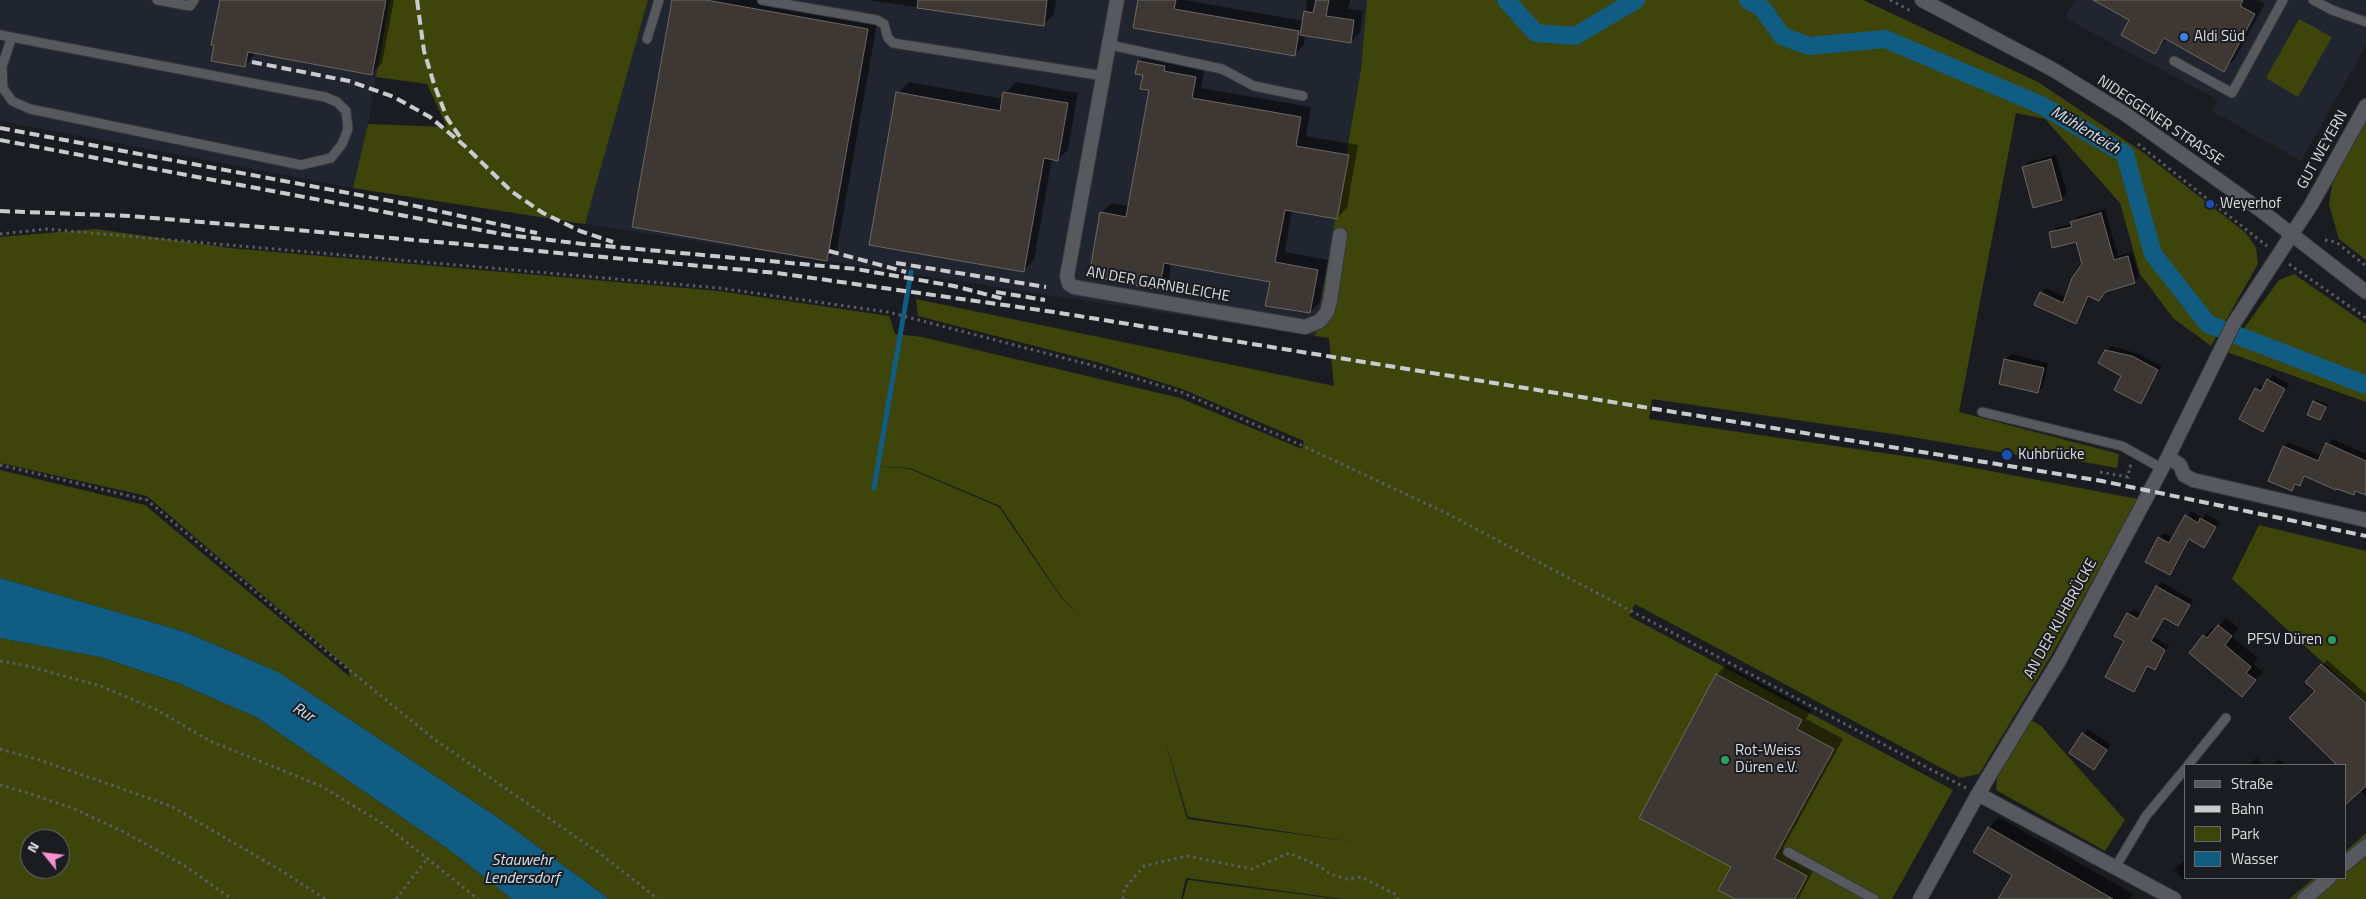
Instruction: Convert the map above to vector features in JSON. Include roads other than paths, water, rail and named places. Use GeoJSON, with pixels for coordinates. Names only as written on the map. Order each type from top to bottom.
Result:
{"type":"FeatureCollection","features":[{"type":"Feature","properties":{"kind":"street","name":"AN DER GARNBLEICHE"},"geometry":{"type":"LineString","coordinates":[[1117,0],[1067,276],[1069,284],[1084,289],[1305,327],[1320,321],[1327,312],[1340,235]]}},
{"type":"Feature","properties":{"kind":"street","name":"NIDEGGENER STRASSE"},"geometry":{"type":"LineString","coordinates":[[1922,0],[2052,69],[2125,114],[2178,150],[2366,292]]}},
{"type":"Feature","properties":{"kind":"street","name":"GUT WEYERN"},"geometry":{"type":"LineString","coordinates":[[2292,235],[2366,106]]}},
{"type":"Feature","properties":{"kind":"street","name":"AN DER KUHBRÜCKE"},"geometry":{"type":"LineString","coordinates":[[1920,899],[1978,794],[2060,659],[2159,462],[2218,352],[2234,324],[2280,257],[2292,235]]}},
{"type":"Feature","properties":{"kind":"street"},"geometry":{"type":"LineString","coordinates":[[2159,462],[2180,465],[2184,474],[2193,480],[2366,520]]}},
{"type":"Feature","properties":{"kind":"street"},"geometry":{"type":"LineString","coordinates":[[1978,794],[2116,866],[2174,899]]}},
{"type":"Feature","properties":{"kind":"street"},"geometry":{"type":"LineString","coordinates":[[2346,863],[2366,846]]}},
{"type":"Feature","properties":{"kind":"street"},"geometry":{"type":"LineString","coordinates":[[2304,899],[2327,879]]}},
{"type":"Feature","properties":{"kind":"lane"},"geometry":{"type":"LineString","coordinates":[[157,0],[190,6],[194,0]]}},
{"type":"Feature","properties":{"kind":"lane"},"geometry":{"type":"LineString","coordinates":[[647,40],[659,0]]}},
{"type":"Feature","properties":{"kind":"lane"},"geometry":{"type":"LineString","coordinates":[[762,0],[877,20],[884,24],[888,38],[893,43],[1104,76]]}},
{"type":"Feature","properties":{"kind":"lane"},"geometry":{"type":"LineString","coordinates":[[2174,61],[2232,93],[2284,0]]}},
{"type":"Feature","properties":{"kind":"lane"},"geometry":{"type":"LineString","coordinates":[[2313,0],[2332,10],[2366,22]]}},
{"type":"Feature","properties":{"kind":"lane"},"geometry":{"type":"LineString","coordinates":[[0,35],[11,39],[266,84],[325,97],[337,102],[346,112],[348,129],[342,144],[331,158],[301,165],[30,109],[12,101],[3,88],[2,67],[11,39]]}},
{"type":"Feature","properties":{"kind":"lane"},"geometry":{"type":"LineString","coordinates":[[1110,45],[1222,69],[1254,86],[1303,96]]}},
{"type":"Feature","properties":{"kind":"lane"},"geometry":{"type":"LineString","coordinates":[[1982,412],[2122,446],[2159,462]]}},
{"type":"Feature","properties":{"kind":"lane"},"geometry":{"type":"LineString","coordinates":[[2189,764],[2226,718]]}},
{"type":"Feature","properties":{"kind":"lane"},"geometry":{"type":"LineString","coordinates":[[2116,866],[2146,816],[2184,770]]}},
{"type":"Feature","properties":{"kind":"lane"},"geometry":{"type":"LineString","coordinates":[[1788,852],[1874,899]]}},
{"type":"Feature","properties":{"kind":"water","name":"Stauwehr Lendersdorf"},"geometry":{"type":"Polygon","coordinates":[[[0,578],[185,632],[278,672],[500,819],[609,899],[512,899],[451,851],[256,717],[178,683],[100,657],[0,638],[0,578]]]}},
{"type":"Feature","properties":{"kind":"waterway","name":"Mühlenteich"},"geometry":{"type":"LineString","coordinates":[[1506,0],[1536,33],[1575,36],[1636,0]]}},
{"type":"Feature","properties":{"kind":"waterway","name":"Mühlenteich"},"geometry":{"type":"LineString","coordinates":[[1748,0],[1763,9],[1782,36],[1809,46],[1885,39],[2041,105],[2125,154],[2153,254],[2208,324],[2366,385]]}},
{"type":"Feature","properties":{"kind":"waterway"},"geometry":{"type":"LineString","coordinates":[[874,488],[911,272]]}},
{"type":"Feature","properties":{"kind":"railway"},"geometry":{"type":"LineString","coordinates":[[417,0],[424,51],[434,84],[447,118],[460,137]]}},
{"type":"Feature","properties":{"kind":"railway"},"geometry":{"type":"LineString","coordinates":[[252,62],[349,81],[394,97],[430,117],[466,147],[511,191],[543,213],[580,231],[613,242]]}},
{"type":"Feature","properties":{"kind":"railway"},"geometry":{"type":"LineString","coordinates":[[0,128],[402,203],[537,233]]}},
{"type":"Feature","properties":{"kind":"railway"},"geometry":{"type":"LineString","coordinates":[[0,140],[507,235],[583,244],[856,269],[954,286],[1004,299]]}},
{"type":"Feature","properties":{"kind":"railway"},"geometry":{"type":"LineString","coordinates":[[0,211],[130,216],[777,273],[1054,312],[2102,481],[2366,536]]}},
{"type":"Feature","properties":{"kind":"railway"},"geometry":{"type":"LineString","coordinates":[[829,251],[906,272]]}},
{"type":"Feature","properties":{"kind":"railway"},"geometry":{"type":"LineString","coordinates":[[896,263],[1046,287]]}},
{"type":"Feature","properties":{"kind":"railway"},"geometry":{"type":"LineString","coordinates":[[996,292],[1045,300]]}},
{"type":"Feature","properties":{"kind":"place","name":"Aldi Süd"},"geometry":{"type":"Point","coordinates":[2184,37]}},
{"type":"Feature","properties":{"kind":"place","name":"Weyerhof"},"geometry":{"type":"Point","coordinates":[2210,204]}},
{"type":"Feature","properties":{"kind":"place","name":"Kuhbrücke"},"geometry":{"type":"Point","coordinates":[2007,455]}},
{"type":"Feature","properties":{"kind":"place","name":"PFSV Düren"},"geometry":{"type":"Point","coordinates":[2332,640]}},
{"type":"Feature","properties":{"kind":"place","name":"Rot-Weiss Düren e.V."},"geometry":{"type":"Point","coordinates":[1725,760]}},
{"type":"Feature","properties":{"kind":"water label","name":"Rur"},"geometry":{"type":"Point","coordinates":[303,713]}}]}
